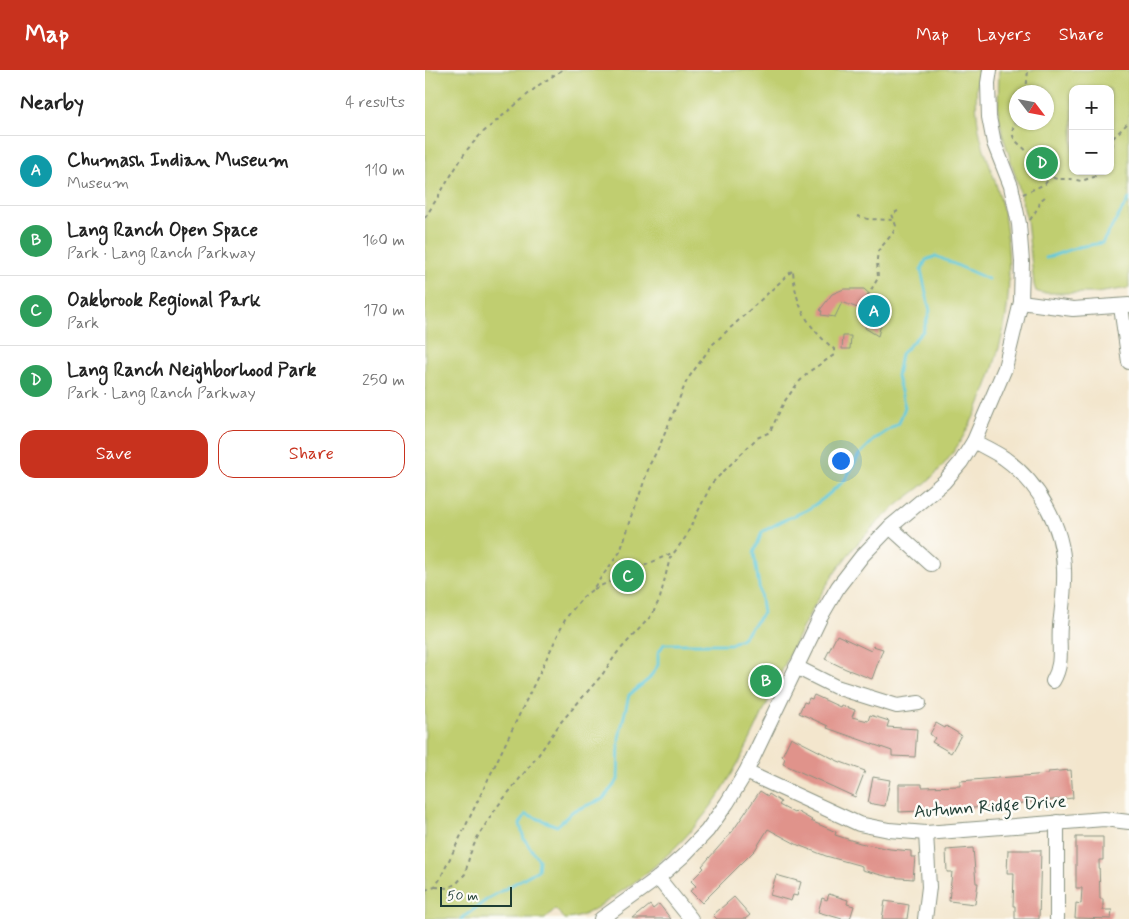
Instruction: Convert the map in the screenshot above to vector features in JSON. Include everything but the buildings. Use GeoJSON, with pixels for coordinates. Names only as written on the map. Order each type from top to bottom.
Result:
{"type":"FeatureCollection","features":[{"type":"Feature","properties":{"kind":"street"},"geometry":{"type":"LineString","coordinates":[[601,919],[658,878],[683,856],[707,830],[727,803],[746,772],[820,618],[838,587],[862,556],[890,527],[944,482],[961,462],[974,441],[1005,368],[1021,302],[1022,262],[1011,186],[994,143],[989,117],[988,83],[990,70]]}},
{"type":"Feature","properties":{"kind":"street"},"geometry":{"type":"LineString","coordinates":[[1021,302],[1073,310],[1125,306],[1129,362]]}},
{"type":"Feature","properties":{"kind":"street"},"geometry":{"type":"LineString","coordinates":[[974,441],[1004,459],[1027,479],[1044,501],[1057,529],[1062,550],[1064,577],[1059,671],[1053,682]]}},
{"type":"Feature","properties":{"kind":"street"},"geometry":{"type":"LineString","coordinates":[[890,527],[931,564]]}},
{"type":"Feature","properties":{"kind":"street"},"geometry":{"type":"LineString","coordinates":[[796,667],[836,687],[897,706],[919,703]]}},
{"type":"Feature","properties":{"kind":"street","name":"Autumn Ridge Drive"},"geometry":{"type":"LineString","coordinates":[[746,772],[859,824],[889,830],[926,833],[1104,819],[1129,822]]}},
{"type":"Feature","properties":{"kind":"street"},"geometry":{"type":"LineString","coordinates":[[1057,822],[1057,919]]}},
{"type":"Feature","properties":{"kind":"street"},"geometry":{"type":"LineString","coordinates":[[925,919],[929,887],[926,833]]}},
{"type":"Feature","properties":{"kind":"street"},"geometry":{"type":"LineString","coordinates":[[658,878],[691,919]]}},
{"type":"Feature","properties":{"kind":"path"},"geometry":{"type":"LineString","coordinates":[[425,218],[466,151],[481,134],[539,85],[562,70]]}},
{"type":"Feature","properties":{"kind":"path"},"geometry":{"type":"LineString","coordinates":[[1027,85],[1029,70]]}},
{"type":"Feature","properties":{"kind":"path"},"geometry":{"type":"LineString","coordinates":[[1114,137],[1129,122]]}},
{"type":"Feature","properties":{"kind":"path"},"geometry":{"type":"LineString","coordinates":[[1013,130],[1014,138],[1029,153],[1032,159],[1033,171],[1050,177],[1081,181],[1095,175]]}},
{"type":"Feature","properties":{"kind":"path"},"geometry":{"type":"LineString","coordinates":[[1013,198],[1045,184],[1050,177]]}},
{"type":"Feature","properties":{"kind":"path"},"geometry":{"type":"LineString","coordinates":[[1029,222],[1040,201],[1045,197]]}},
{"type":"Feature","properties":{"kind":"path"},"geometry":{"type":"LineString","coordinates":[[867,297],[877,278],[878,251],[893,233],[896,226],[892,214],[899,212]]}},
{"type":"Feature","properties":{"kind":"path"},"geometry":{"type":"LineString","coordinates":[[857,216],[868,219],[895,220]]}},
{"type":"Feature","properties":{"kind":"path"},"geometry":{"type":"LineString","coordinates":[[425,890],[435,887],[448,888],[457,883],[465,874],[470,854],[488,818],[537,757],[561,722],[586,695],[617,653],[652,615],[660,598],[670,558],[704,502],[712,483],[757,438],[770,432],[784,402],[798,383],[810,371],[834,355],[834,349],[822,339],[802,312],[796,296],[793,270],[713,344],[687,380],[651,464],[620,552],[592,590]]}},
{"type":"Feature","properties":{"kind":"path"},"geometry":{"type":"LineString","coordinates":[[435,887],[484,790],[566,618],[583,596],[592,590],[676,551]]}},
{"type":"Feature","properties":{"kind":"green space"},"geometry":{"type":"Polygon","coordinates":[[[425,70],[979,70],[976,99],[979,128],[1005,220],[1009,276],[1006,319],[1003,332],[993,369],[969,426],[948,460],[931,478],[870,530],[834,574],[804,625],[741,758],[716,800],[692,830],[664,858],[635,882],[600,906],[572,918],[565,919],[555,909],[545,919],[425,919],[425,70]]]}},
{"type":"Feature","properties":{"kind":"green space"},"geometry":{"type":"Polygon","coordinates":[[[999,70],[1129,70],[1129,288],[1096,293],[1041,293],[1036,291],[1027,221],[998,112],[999,70]]]}},
{"type":"Feature","properties":{"kind":"waterway"},"geometry":{"type":"LineString","coordinates":[[1046,258],[1078,247],[1102,243],[1129,199]]}},
{"type":"Feature","properties":{"kind":"waterway"},"geometry":{"type":"LineString","coordinates":[[461,919],[489,898],[538,870],[539,860],[524,839],[520,824],[526,814],[557,826],[573,811],[603,799],[618,780],[619,738],[629,695],[649,679],[658,665],[658,653],[664,644],[731,644],[742,638],[763,613],[754,553],[762,532],[807,510],[823,499],[845,480],[859,455],[875,439],[899,423],[905,407],[897,376],[901,354],[923,331],[930,311],[921,270],[926,260],[936,256],[988,279]]}},
{"type":"Feature","properties":{"kind":"place","name":"Lang Ranch Neighborhood Park"},"geometry":{"type":"Point","coordinates":[1042,163]}},
{"type":"Feature","properties":{"kind":"place","name":"Chumash Indian Museum"},"geometry":{"type":"Point","coordinates":[874,311]}},
{"type":"Feature","properties":{"kind":"place","name":"Oakbrook Regional Park"},"geometry":{"type":"Point","coordinates":[628,576]}},
{"type":"Feature","properties":{"kind":"place","name":"Lang Ranch Open Space"},"geometry":{"type":"Point","coordinates":[766,681]}}]}
